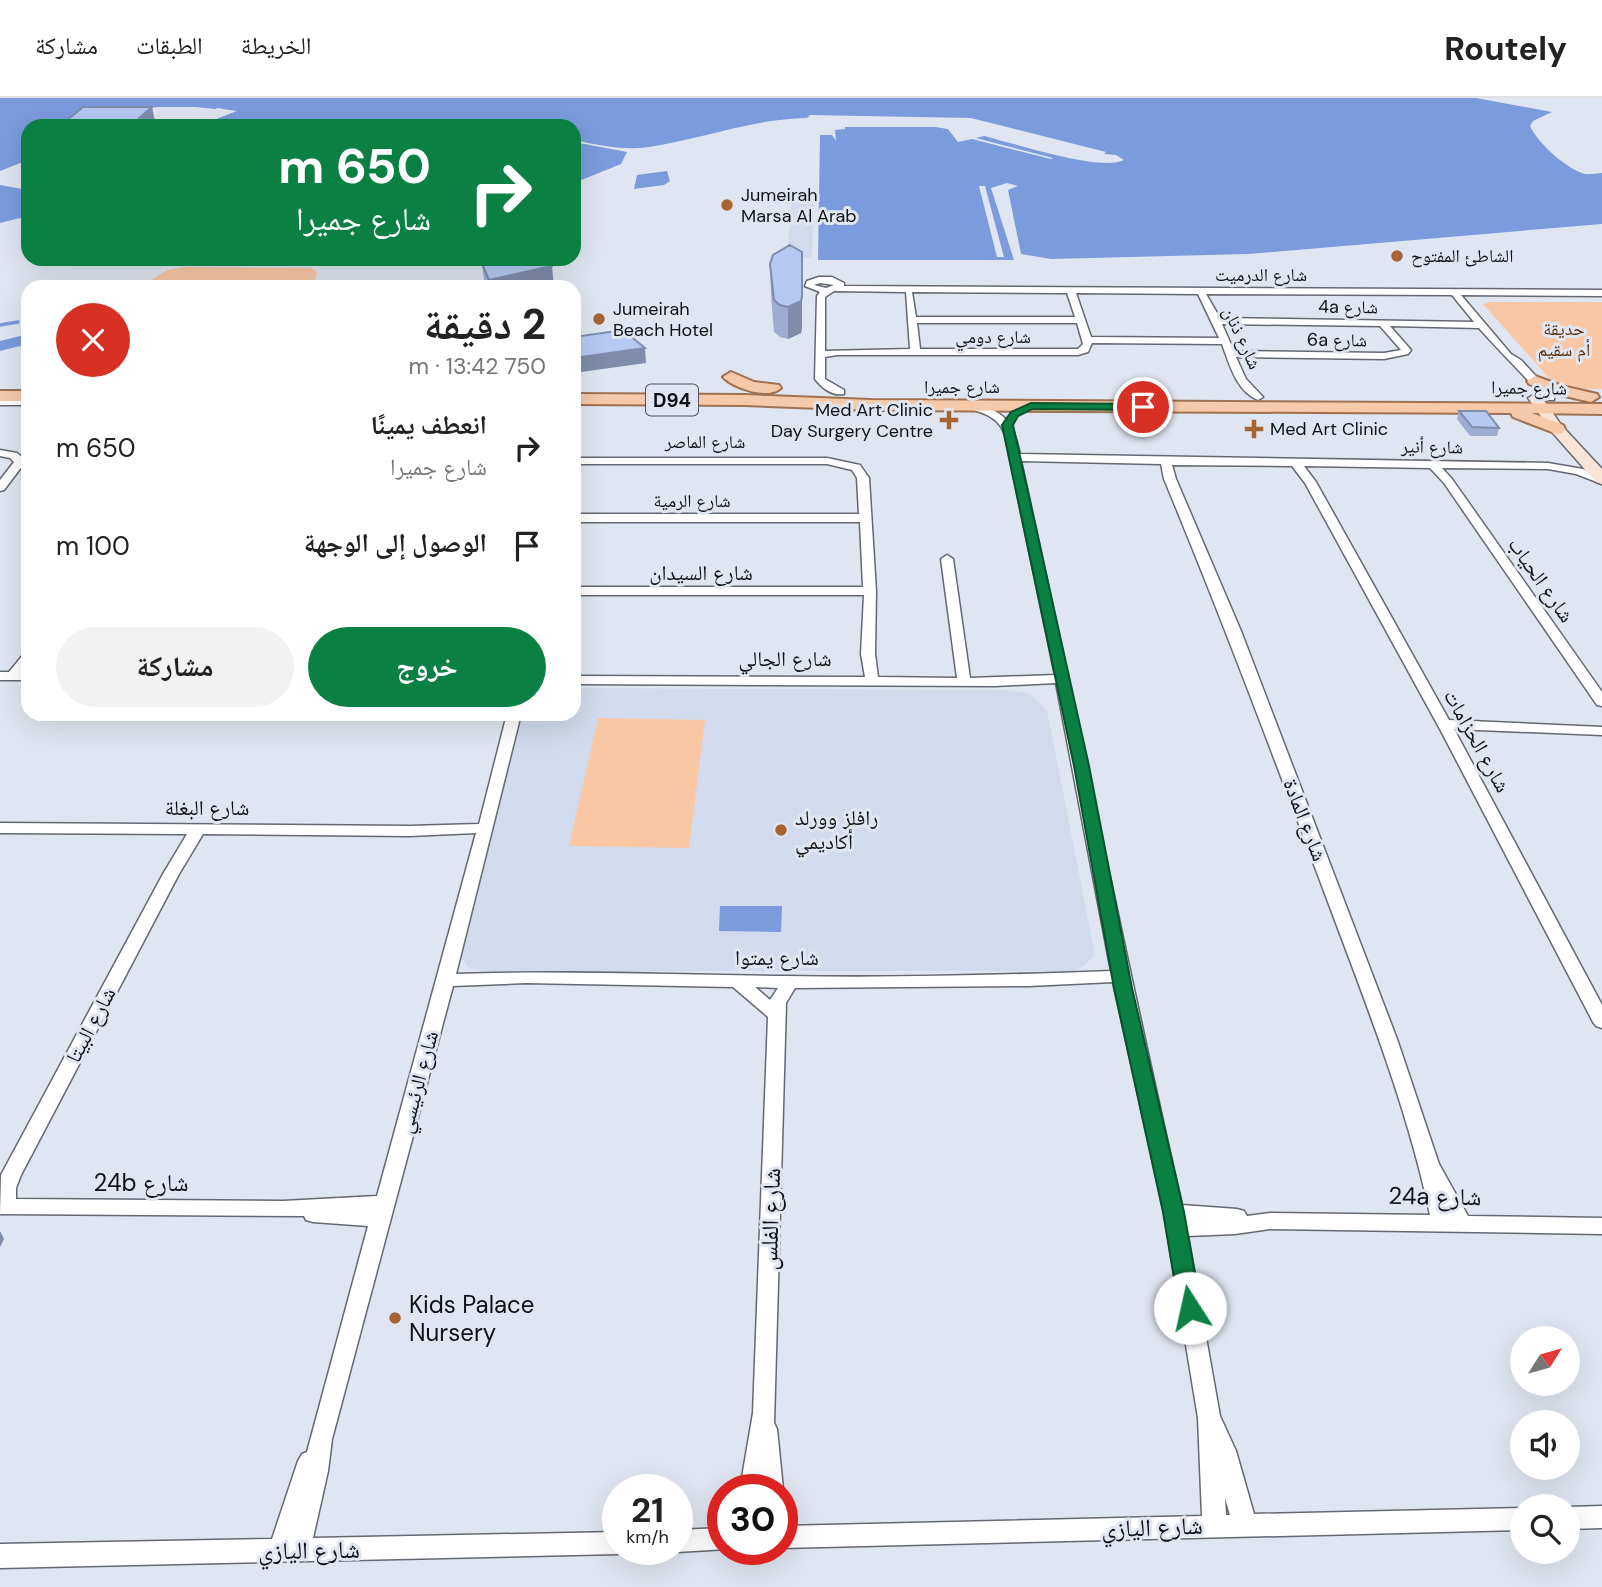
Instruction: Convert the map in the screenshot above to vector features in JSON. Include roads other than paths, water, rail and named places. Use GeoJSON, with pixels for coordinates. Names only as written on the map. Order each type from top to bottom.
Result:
{"type":"FeatureCollection","features":[{"type":"Feature","properties":{"kind":"main road","name":"شارع جميرا"},"geometry":{"type":"LineString","coordinates":[[581,391],[730,384],[819,392],[1258,397],[1511,391],[1546,403],[1602,410]]}},
{"type":"Feature","properties":{"kind":"main road"},"geometry":{"type":"LineString","coordinates":[[663,400],[683,396],[721,396],[730,384]]}},
{"type":"Feature","properties":{"kind":"main road"},"geometry":{"type":"LineString","coordinates":[[0,388],[21,389]]}},
{"type":"Feature","properties":{"kind":"main road","name":"شارع جميرا"},"geometry":{"type":"LineString","coordinates":[[581,400],[1306,409],[1511,391]]}},
{"type":"Feature","properties":{"kind":"main road"},"geometry":{"type":"LineString","coordinates":[[1511,391],[1563,392],[1602,399]]}},
{"type":"Feature","properties":{"kind":"main road"},"geometry":{"type":"LineString","coordinates":[[1511,391],[1530,417],[1557,429]]}},
{"type":"Feature","properties":{"kind":"main road"},"geometry":{"type":"LineString","coordinates":[[753,401],[760,396],[819,392]]}},
{"type":"Feature","properties":{"kind":"main road"},"geometry":{"type":"LineString","coordinates":[[0,396],[21,396]]}},
{"type":"Feature","properties":{"kind":"main road","name":"شارع جميرا"},"geometry":{"type":"LineString","coordinates":[[1546,403],[1602,399]]}},
{"type":"Feature","properties":{"kind":"main road"},"geometry":{"type":"LineString","coordinates":[[1546,403],[1557,429],[1602,480]]}},
{"type":"Feature","properties":{"kind":"main road"},"geometry":{"type":"LineString","coordinates":[[1546,403],[1602,460]]}},
{"type":"Feature","properties":{"kind":"main road"},"geometry":{"type":"LineString","coordinates":[[1576,433],[1582,419],[1602,410]]}},
{"type":"Feature","properties":{"kind":"street","name":"شارع الدرميت"},"geometry":{"type":"LineString","coordinates":[[835,288],[921,289]]}},
{"type":"Feature","properties":{"kind":"street","name":"شارع الدرميت"},"geometry":{"type":"LineString","coordinates":[[835,288],[1602,293]]}},
{"type":"Feature","properties":{"kind":"street"},"geometry":{"type":"LineString","coordinates":[[835,288],[821,296],[821,381],[840,392]]}},
{"type":"Feature","properties":{"kind":"street"},"geometry":{"type":"LineString","coordinates":[[895,289],[908,294],[921,289]]}},
{"type":"Feature","properties":{"kind":"street"},"geometry":{"type":"LineString","coordinates":[[1071,290],[1087,340],[1226,341]]}},
{"type":"Feature","properties":{"kind":"street","name":"شارع ذنان"},"geometry":{"type":"LineString","coordinates":[[1200,290],[1226,341],[1229,354],[1248,389],[1258,397]]}},
{"type":"Feature","properties":{"kind":"street"},"geometry":{"type":"LineString","coordinates":[[1454,292],[1508,356],[1511,391],[1546,403]]}},
{"type":"Feature","properties":{"kind":"street"},"geometry":{"type":"LineString","coordinates":[[908,294],[915,352]]}},
{"type":"Feature","properties":{"kind":"street"},"geometry":{"type":"LineString","coordinates":[[911,320],[1080,320]]}},
{"type":"Feature","properties":{"kind":"street","name":"4a شارع"},"geometry":{"type":"LineString","coordinates":[[1214,321],[1482,325]]}},
{"type":"Feature","properties":{"kind":"street","name":"6a شارع"},"geometry":{"type":"LineString","coordinates":[[1229,354],[1384,356],[1405,352],[1382,323]]}},
{"type":"Feature","properties":{"kind":"street","name":"شارع دومي"},"geometry":{"type":"LineString","coordinates":[[821,351],[1073,353],[1087,348],[1087,340]]}},
{"type":"Feature","properties":{"kind":"street"},"geometry":{"type":"LineString","coordinates":[[0,402],[21,402]]}},
{"type":"Feature","properties":{"kind":"street"},"geometry":{"type":"LineString","coordinates":[[971,406],[997,415],[1007,425],[1015,459],[1081,766],[1122,982],[1175,1220],[1209,1418],[1216,1526]]}},
{"type":"Feature","properties":{"kind":"street"},"geometry":{"type":"LineString","coordinates":[[1007,425],[1014,414],[1031,406]]}},
{"type":"Feature","properties":{"kind":"street"},"geometry":{"type":"LineString","coordinates":[[0,453],[13,455],[20,461],[0,488]]}},
{"type":"Feature","properties":{"kind":"street","name":"شارع أنير"},"geometry":{"type":"LineString","coordinates":[[1548,466],[1568,462],[1579,454]]}},
{"type":"Feature","properties":{"kind":"street","name":"شارع أنير"},"geometry":{"type":"LineString","coordinates":[[1015,459],[1548,466],[1579,471],[1602,480]]}},
{"type":"Feature","properties":{"kind":"street","name":"شارع الماصر"},"geometry":{"type":"LineString","coordinates":[[581,461],[843,463],[856,467],[863,475],[870,594],[866,681]]}},
{"type":"Feature","properties":{"kind":"street","name":"شارع المادة"},"geometry":{"type":"LineString","coordinates":[[1161,461],[1234,631],[1388,1039],[1429,1165],[1452,1222]]}},
{"type":"Feature","properties":{"kind":"street","name":"شارع الحزامات"},"geometry":{"type":"LineString","coordinates":[[1300,462],[1447,727],[1602,1021]]}},
{"type":"Feature","properties":{"kind":"street","name":"شارع الحياب"},"geometry":{"type":"LineString","coordinates":[[1438,465],[1602,702]]}},
{"type":"Feature","properties":{"kind":"street","name":"شارع الرمية"},"geometry":{"type":"LineString","coordinates":[[581,518],[864,520]]}},
{"type":"Feature","properties":{"kind":"street"},"geometry":{"type":"LineString","coordinates":[[947,559],[964,681]]}},
{"type":"Feature","properties":{"kind":"street","name":"شارع السيدان"},"geometry":{"type":"LineString","coordinates":[[581,592],[870,594]]}},
{"type":"Feature","properties":{"kind":"street","name":"شارع الجالي"},"geometry":{"type":"LineString","coordinates":[[581,680],[1062,683]]}},
{"type":"Feature","properties":{"kind":"street","name":"شارع الرئيسي"},"geometry":{"type":"LineString","coordinates":[[289,1550],[316,1471],[318,1446],[447,974],[511,721]]}},
{"type":"Feature","properties":{"kind":"street"},"geometry":{"type":"LineString","coordinates":[[1447,727],[1602,726]]}},
{"type":"Feature","properties":{"kind":"street"},"geometry":{"type":"LineString","coordinates":[[1561,728],[1602,732]]}},
{"type":"Feature","properties":{"kind":"street","name":"شارع البغلة"},"geometry":{"type":"LineString","coordinates":[[0,828],[483,832]]}},
{"type":"Feature","properties":{"kind":"street","name":"شارع البيتا"},"geometry":{"type":"LineString","coordinates":[[6,1208],[5,1180],[172,874],[192,829]]}},
{"type":"Feature","properties":{"kind":"street","name":"شارع يمتوا"},"geometry":{"type":"LineString","coordinates":[[447,974],[790,982],[1122,982]]}},
{"type":"Feature","properties":{"kind":"street"},"geometry":{"type":"LineString","coordinates":[[737,981],[777,1015]]}},
{"type":"Feature","properties":{"kind":"street","name":"شارع الفلس"},"geometry":{"type":"LineString","coordinates":[[754,1474],[763,1423],[778,999],[790,982]]}},
{"type":"Feature","properties":{"kind":"street","name":"24b شارع"},"geometry":{"type":"LineString","coordinates":[[6,1208],[383,1211]]}},
{"type":"Feature","properties":{"kind":"street","name":"24a شارع"},"geometry":{"type":"LineString","coordinates":[[1175,1220],[1235,1226],[1267,1221],[1602,1226]]}},
{"type":"Feature","properties":{"kind":"street"},"geometry":{"type":"LineString","coordinates":[[1209,1418],[1224,1451],[1245,1525]]}},
{"type":"Feature","properties":{"kind":"street","name":"شارع الفلس"},"geometry":{"type":"LineString","coordinates":[[763,1423],[769,1445],[770,1474]]}},
{"type":"Feature","properties":{"kind":"street"},"geometry":{"type":"LineString","coordinates":[[1580,1518],[1602,1517]]}},
{"type":"Feature","properties":{"kind":"street","name":"شارع اليازي"},"geometry":{"type":"LineString","coordinates":[[798,1537],[1510,1519]]}},
{"type":"Feature","properties":{"kind":"street","name":"شارع اليازي"},"geometry":{"type":"LineString","coordinates":[[0,1556],[602,1543]]}},
{"type":"Feature","properties":{"kind":"water"},"geometry":{"type":"Polygon","coordinates":[[[0,98],[1476,98],[1552,112],[1533,121],[1530,126],[1546,147],[1570,167],[1585,174],[1602,173],[1602,224],[1248,254],[1051,259],[1021,254],[1008,190],[1018,186],[1007,183],[991,188],[1014,260],[818,260],[820,135],[832,135],[836,141],[835,130],[845,127],[935,127],[948,129],[958,142],[972,139],[1051,159],[1053,158],[976,138],[984,136],[1077,160],[1112,163],[1124,160],[1116,155],[1104,154],[1106,152],[971,118],[810,115],[807,118],[767,122],[649,147],[630,148],[581,141],[581,119],[215,119],[235,111],[218,108],[211,111],[137,111],[124,119],[21,119],[21,163],[0,171],[0,98]]]}},
{"type":"Feature","properties":{"kind":"water"},"geometry":{"type":"Polygon","coordinates":[[[581,143],[627,152],[621,164],[581,180],[581,143]]]}},
{"type":"Feature","properties":{"kind":"water"},"geometry":{"type":"Polygon","coordinates":[[[667,171],[670,181],[664,185],[634,189],[637,175],[667,171]]]}},
{"type":"Feature","properties":{"kind":"water"},"geometry":{"type":"Polygon","coordinates":[[[0,185],[21,189],[21,218],[0,223],[0,185]]]}},
{"type":"Feature","properties":{"kind":"water"},"geometry":{"type":"Polygon","coordinates":[[[720,906],[782,906],[781,932],[719,931],[720,906]]]}},
{"type":"Feature","properties":{"kind":"waterway"},"geometry":{"type":"LineString","coordinates":[[0,325],[18,322]]}},
{"type":"Feature","properties":{"kind":"waterway"},"geometry":{"type":"LineString","coordinates":[[0,346],[21,341]]}},
{"type":"Feature","properties":{"kind":"place","name":"Jumeirah Marsa Al Arab"},"geometry":{"type":"Point","coordinates":[727,205]}},
{"type":"Feature","properties":{"kind":"place","name":"الشاطئ المفتوح"},"geometry":{"type":"Point","coordinates":[1397,256]}},
{"type":"Feature","properties":{"kind":"place","name":"Jumeirah Beach Hotel"},"geometry":{"type":"Point","coordinates":[599,319]}},
{"type":"Feature","properties":{"kind":"place","name":"Med Art Clinic Day Surgery Centre"},"geometry":{"type":"Point","coordinates":[949,420]}},
{"type":"Feature","properties":{"kind":"place","name":"Med Art Clinic"},"geometry":{"type":"Point","coordinates":[1254,429]}},
{"type":"Feature","properties":{"kind":"place","name":"رافلز وورلد أكاديمي"},"geometry":{"type":"Point","coordinates":[781,830]}},
{"type":"Feature","properties":{"kind":"place","name":"Kids Palace Nursery"},"geometry":{"type":"Point","coordinates":[395,1318]}},
{"type":"Feature","properties":{"kind":"park label","name":"حديقة أم سقيم"},"geometry":{"type":"Point","coordinates":[1564,339]}}]}
